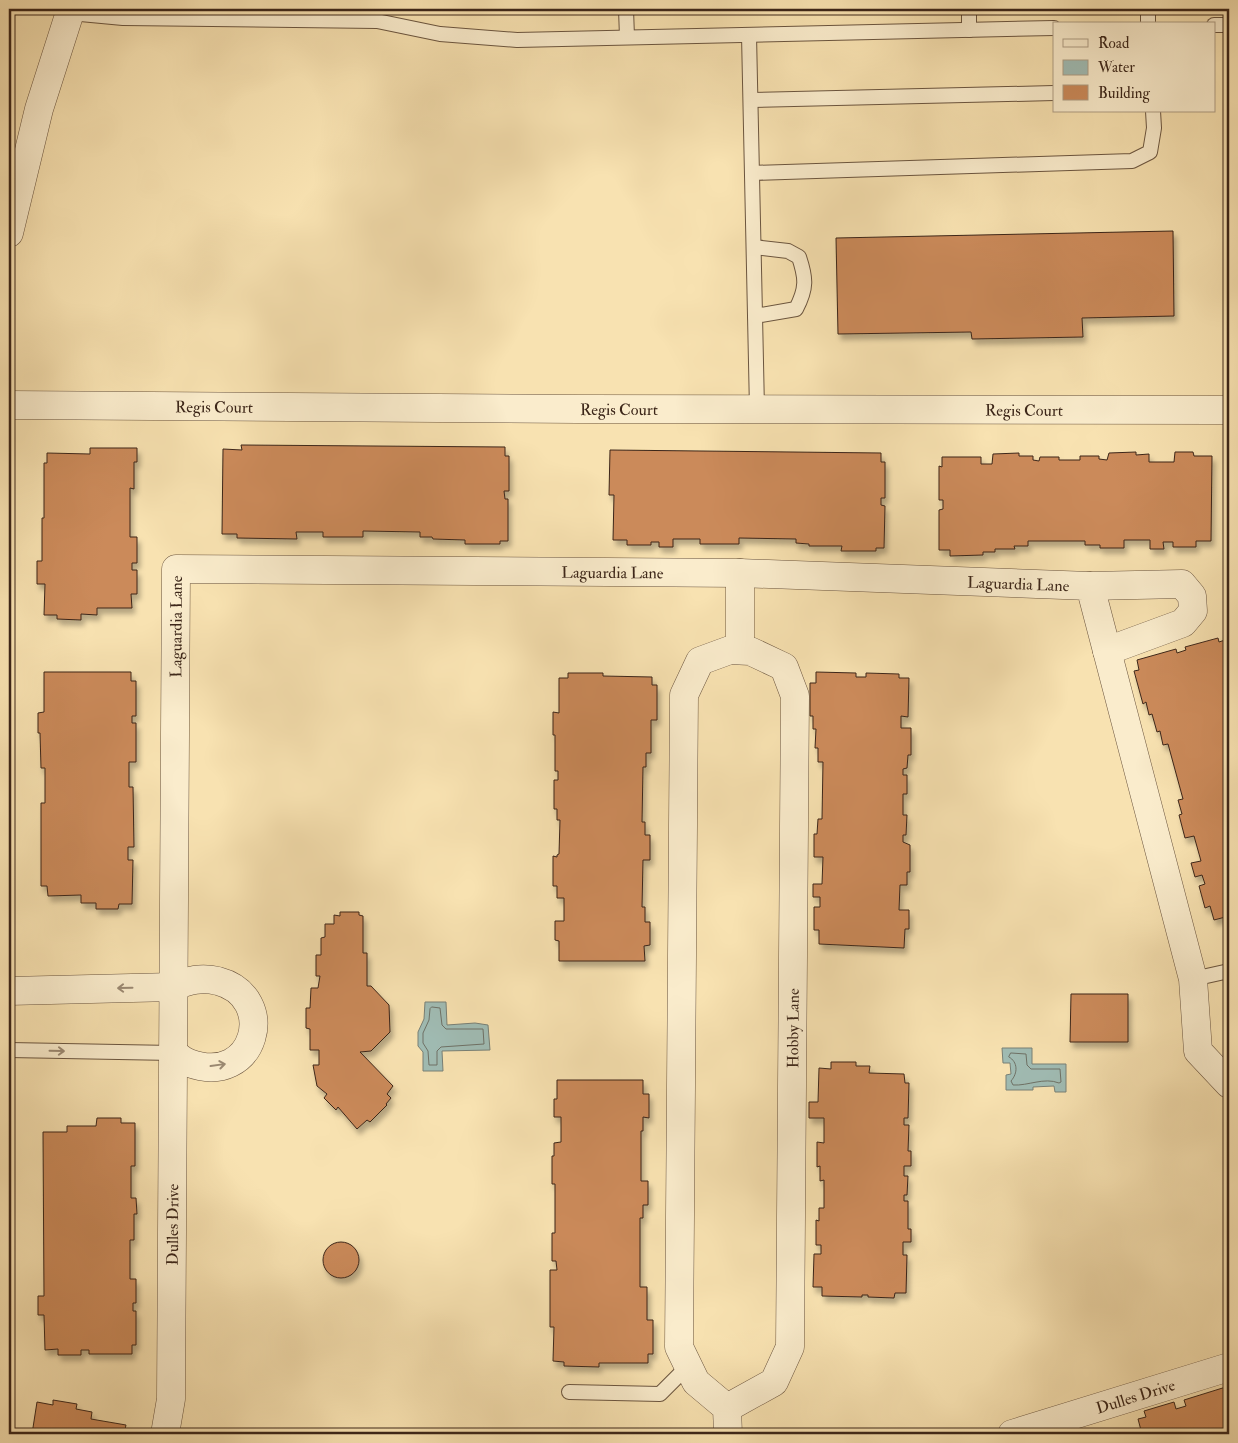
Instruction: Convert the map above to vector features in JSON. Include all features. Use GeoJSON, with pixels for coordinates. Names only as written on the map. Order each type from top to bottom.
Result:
{"type":"FeatureCollection","features":[{"type":"Feature","properties":{"kind":"street"},"geometry":{"type":"LineString","coordinates":[[9,232],[39,109],[71,11]]}},
{"type":"Feature","properties":{"kind":"street","name":"Regis Court"},"geometry":{"type":"LineString","coordinates":[[9,404],[1229,410]]}},
{"type":"Feature","properties":{"kind":"street","name":"Laguardia Lane"},"geometry":{"type":"LineString","coordinates":[[173,1015],[176,569],[740,573],[1090,586],[1193,979]]}},
{"type":"Feature","properties":{"kind":"street"},"geometry":{"type":"LineString","coordinates":[[740,573],[740,650]]}},
{"type":"Feature","properties":{"kind":"street"},"geometry":{"type":"LineString","coordinates":[[1090,586],[1182,584],[1192,596],[1193,611],[1183,623],[1107,651]]}},
{"type":"Feature","properties":{"kind":"street","name":"Hobby Lane"},"geometry":{"type":"LineString","coordinates":[[730,650],[740,650],[750,650],[784,667],[795,696],[790,1347],[774,1382],[728,1421],[696,1382],[679,1347],[684,695],[700,661],[730,650]]}},
{"type":"Feature","properties":{"kind":"street"},"geometry":{"type":"LineString","coordinates":[[9,991],[173,987],[189,979],[208,979],[229,984],[245,997],[252,1014],[253,1029],[250,1046],[238,1059],[222,1066],[206,1067],[189,1063],[173,1053]]}},
{"type":"Feature","properties":{"kind":"street"},"geometry":{"type":"LineString","coordinates":[[1193,979],[1198,1051],[1229,1084]]}},
{"type":"Feature","properties":{"kind":"street","name":"Dulles Drive"},"geometry":{"type":"LineString","coordinates":[[165,1434],[171,1399],[173,1015]]}},
{"type":"Feature","properties":{"kind":"street","name":"Dulles Drive"},"geometry":{"type":"LineString","coordinates":[[1012,1434],[1229,1366]]}},
{"type":"Feature","properties":{"kind":"lane"},"geometry":{"type":"LineString","coordinates":[[626,9],[627,37]]}},
{"type":"Feature","properties":{"kind":"lane"},"geometry":{"type":"LineString","coordinates":[[969,9],[969,30]]}},
{"type":"Feature","properties":{"kind":"lane"},"geometry":{"type":"LineString","coordinates":[[1148,9],[1148,22]]}},
{"type":"Feature","properties":{"kind":"lane"},"geometry":{"type":"LineString","coordinates":[[71,11],[123,18],[214,14],[376,15],[440,34],[517,40],[1053,28]]}},
{"type":"Feature","properties":{"kind":"lane"},"geometry":{"type":"LineString","coordinates":[[1216,25],[1229,25]]}},
{"type":"Feature","properties":{"kind":"lane"},"geometry":{"type":"LineString","coordinates":[[749,35],[757,409]]}},
{"type":"Feature","properties":{"kind":"lane"},"geometry":{"type":"LineString","coordinates":[[751,100],[1053,93]]}},
{"type":"Feature","properties":{"kind":"lane"},"geometry":{"type":"LineString","coordinates":[[752,173],[1132,162],[1150,152],[1154,128],[1152,112]]}},
{"type":"Feature","properties":{"kind":"lane"},"geometry":{"type":"LineString","coordinates":[[754,247],[788,251],[799,256],[805,275],[804,295],[796,309],[755,316]]}},
{"type":"Feature","properties":{"kind":"lane"},"geometry":{"type":"LineString","coordinates":[[1193,979],[1229,971]]}},
{"type":"Feature","properties":{"kind":"lane"},"geometry":{"type":"LineString","coordinates":[[9,1050],[173,1053]]}},
{"type":"Feature","properties":{"kind":"lane"},"geometry":{"type":"LineString","coordinates":[[569,1392],[660,1394],[688,1366]]}},
{"type":"Feature","properties":{"kind":"water"},"geometry":{"type":"Polygon","coordinates":[[[425,1002],[446,1002],[447,1025],[475,1023],[488,1025],[490,1050],[442,1051],[443,1071],[423,1071],[423,1052],[418,1046],[418,1032],[424,1019],[425,1002]]]}},
{"type":"Feature","properties":{"kind":"water"},"geometry":{"type":"Polygon","coordinates":[[[1002,1048],[1032,1048],[1032,1064],[1066,1064],[1066,1092],[1055,1092],[1054,1086],[1033,1087],[1033,1090],[1006,1090],[1006,1075],[1011,1074],[1010,1063],[1003,1063],[1002,1048]]]}},
{"type":"Feature","properties":{"kind":"building"},"geometry":{"type":"Polygon","coordinates":[[[1173,231],[1174,316],[1082,318],[1083,337],[972,339],[971,332],[838,334],[836,238],[1173,231]]]}},
{"type":"Feature","properties":{"kind":"building"},"geometry":{"type":"Polygon","coordinates":[[[241,445],[505,447],[505,456],[509,456],[509,491],[504,491],[505,499],[508,499],[508,541],[500,541],[500,544],[465,544],[465,540],[420,537],[420,532],[363,531],[363,537],[323,537],[323,532],[296,532],[297,539],[237,538],[237,534],[222,534],[223,449],[242,450],[241,445]]]}},
{"type":"Feature","properties":{"kind":"building"},"geometry":{"type":"Polygon","coordinates":[[[90,448],[137,448],[137,462],[134,462],[134,489],[130,488],[130,537],[137,537],[137,563],[132,563],[132,570],[137,570],[137,594],[131,594],[132,608],[97,608],[97,615],[81,614],[81,620],[57,619],[57,615],[44,615],[45,584],[37,584],[37,561],[42,561],[44,463],[47,463],[47,453],[90,454],[90,448]]]}},
{"type":"Feature","properties":{"kind":"building"},"geometry":{"type":"Polygon","coordinates":[[[610,450],[881,453],[881,462],[885,462],[885,498],[881,498],[881,505],[885,506],[884,548],[876,548],[876,551],[841,551],[842,546],[809,546],[809,544],[796,543],[796,539],[739,538],[739,544],[700,544],[700,539],[673,539],[673,547],[659,547],[659,542],[651,542],[651,545],[627,545],[627,540],[613,540],[614,495],[609,495],[610,450]]]}},
{"type":"Feature","properties":{"kind":"building"},"geometry":{"type":"Polygon","coordinates":[[[1136,452],[1136,455],[1149,454],[1149,462],[1174,462],[1175,452],[1193,452],[1194,456],[1212,456],[1211,541],[1196,541],[1196,547],[1173,547],[1173,542],[1163,542],[1164,549],[1150,549],[1150,540],[1124,540],[1124,548],[1100,548],[1100,545],[1085,545],[1085,541],[1028,541],[1028,546],[1014,546],[1015,549],[995,549],[995,552],[983,552],[983,555],[950,556],[950,550],[939,550],[939,510],[943,509],[943,500],[939,500],[939,466],[942,467],[942,457],[981,457],[981,464],[992,464],[993,454],[1019,453],[1019,456],[1033,456],[1033,460],[1039,461],[1040,457],[1059,457],[1059,460],[1080,460],[1080,456],[1099,456],[1099,459],[1107,460],[1109,453],[1136,452]]]}},
{"type":"Feature","properties":{"kind":"building"},"geometry":{"type":"Polygon","coordinates":[[[1218,638],[1219,642],[1228,639],[1229,645],[1229,916],[1214,920],[1210,906],[1205,908],[1199,886],[1205,884],[1202,875],[1195,877],[1191,863],[1201,861],[1194,836],[1185,838],[1179,815],[1182,814],[1178,800],[1183,799],[1168,744],[1163,745],[1160,731],[1157,732],[1152,714],[1149,715],[1146,702],[1143,704],[1134,671],[1139,670],[1137,660],[1176,649],[1177,653],[1186,650],[1185,647],[1218,638]]]}},
{"type":"Feature","properties":{"kind":"building"},"geometry":{"type":"Polygon","coordinates":[[[44,672],[131,672],[131,681],[136,681],[136,716],[132,716],[132,723],[136,723],[136,762],[129,762],[129,787],[133,787],[134,847],[128,847],[128,860],[133,860],[132,904],[119,904],[118,909],[96,909],[96,903],[81,903],[81,895],[48,896],[47,886],[41,886],[41,803],[45,803],[45,768],[41,768],[38,713],[44,712],[44,672]]]}},
{"type":"Feature","properties":{"kind":"building"},"geometry":{"type":"Polygon","coordinates":[[[816,672],[856,673],[856,677],[866,677],[866,673],[899,674],[899,678],[909,678],[908,717],[901,716],[901,728],[911,728],[911,755],[908,755],[907,768],[903,769],[903,775],[907,775],[907,794],[903,794],[903,815],[907,815],[906,835],[903,835],[903,842],[910,845],[910,872],[907,872],[907,885],[900,885],[899,910],[909,910],[909,929],[905,929],[904,948],[819,944],[819,930],[814,930],[814,907],[820,907],[820,897],[813,897],[813,884],[822,884],[823,857],[814,857],[814,834],[817,834],[818,819],[822,819],[823,762],[818,762],[818,748],[815,748],[816,729],[813,729],[813,716],[810,716],[810,683],[816,683],[816,672]]]}},
{"type":"Feature","properties":{"kind":"building"},"geometry":{"type":"Polygon","coordinates":[[[568,673],[603,673],[603,676],[652,677],[652,685],[657,685],[657,720],[651,720],[651,753],[646,753],[646,767],[643,767],[642,822],[645,822],[645,835],[650,835],[650,860],[643,860],[642,907],[645,907],[645,922],[650,922],[650,945],[644,946],[645,961],[559,961],[559,941],[555,940],[555,921],[564,921],[564,898],[557,898],[557,886],[553,886],[553,856],[557,857],[559,854],[560,820],[557,820],[557,809],[554,809],[554,780],[558,780],[558,771],[555,771],[553,712],[559,713],[559,678],[568,678],[568,673]]]}},
{"type":"Feature","properties":{"kind":"building"},"geometry":{"type":"Polygon","coordinates":[[[340,912],[359,912],[359,915],[363,916],[363,953],[367,953],[367,986],[371,986],[389,1005],[390,1032],[371,1051],[360,1052],[393,1086],[387,1094],[391,1098],[387,1105],[370,1122],[367,1120],[357,1129],[338,1107],[336,1110],[324,1098],[327,1094],[317,1086],[313,1065],[319,1065],[319,1050],[310,1050],[310,1029],[306,1028],[306,1008],[310,1008],[311,988],[318,988],[320,976],[316,976],[316,955],[321,955],[321,938],[325,937],[325,924],[334,924],[334,915],[340,916],[340,912]]]}},
{"type":"Feature","properties":{"kind":"building"},"geometry":{"type":"Polygon","coordinates":[[[1071,994],[1128,994],[1128,1042],[1070,1042],[1071,994]]]}},
{"type":"Feature","properties":{"kind":"building"},"geometry":{"type":"Polygon","coordinates":[[[831,1062],[856,1062],[856,1066],[870,1066],[869,1073],[904,1074],[905,1083],[909,1083],[908,1118],[904,1118],[904,1125],[909,1125],[908,1151],[911,1151],[911,1166],[904,1166],[904,1176],[908,1176],[907,1195],[904,1195],[904,1201],[908,1201],[908,1229],[911,1229],[911,1242],[903,1242],[903,1255],[907,1255],[906,1293],[895,1293],[894,1298],[868,1297],[868,1295],[862,1295],[862,1297],[822,1296],[822,1287],[813,1287],[814,1254],[821,1254],[821,1245],[816,1245],[816,1220],[819,1221],[819,1208],[824,1208],[824,1180],[820,1181],[820,1166],[817,1167],[817,1142],[824,1143],[824,1118],[809,1118],[809,1102],[818,1102],[819,1068],[831,1069],[831,1062]]]}},
{"type":"Feature","properties":{"kind":"building"},"geometry":{"type":"Polygon","coordinates":[[[557,1080],[643,1080],[643,1094],[649,1094],[649,1118],[643,1117],[643,1131],[641,1131],[641,1181],[648,1181],[648,1205],[643,1205],[643,1218],[640,1218],[640,1287],[647,1287],[647,1320],[653,1320],[653,1354],[648,1354],[648,1363],[599,1363],[599,1367],[564,1366],[564,1362],[553,1361],[554,1327],[550,1327],[550,1270],[557,1270],[556,1261],[552,1261],[552,1233],[555,1233],[555,1184],[552,1184],[552,1156],[554,1156],[554,1143],[561,1142],[561,1117],[554,1117],[554,1099],[557,1099],[557,1080]]]}},
{"type":"Feature","properties":{"kind":"building"},"geometry":{"type":"Polygon","coordinates":[[[97,1118],[121,1118],[121,1123],[135,1123],[135,1166],[131,1166],[131,1198],[136,1198],[137,1214],[134,1214],[134,1240],[130,1240],[130,1279],[136,1279],[136,1303],[133,1303],[133,1311],[136,1311],[136,1345],[132,1345],[132,1354],[89,1354],[89,1350],[81,1350],[81,1355],[58,1355],[58,1349],[45,1350],[44,1315],[38,1315],[38,1296],[44,1296],[43,1132],[67,1132],[67,1126],[96,1126],[97,1118]]]}},
{"type":"Feature","properties":{"kind":"building"},"geometry":{"type":"Polygon","coordinates":[[[341,1242],[353,1248],[359,1260],[353,1272],[341,1278],[329,1272],[323,1260],[329,1248],[341,1242]]]}},
{"type":"Feature","properties":{"kind":"building"},"geometry":{"type":"Polygon","coordinates":[[[1229,1386],[1229,1434],[1142,1434],[1138,1419],[1146,1417],[1144,1411],[1174,1402],[1176,1409],[1186,1406],[1184,1400],[1229,1386]]]}},
{"type":"Feature","properties":{"kind":"building"},"geometry":{"type":"Polygon","coordinates":[[[53,1400],[77,1404],[76,1409],[92,1412],[91,1419],[126,1425],[124,1434],[32,1434],[37,1402],[53,1405],[53,1400]]]}}]}
